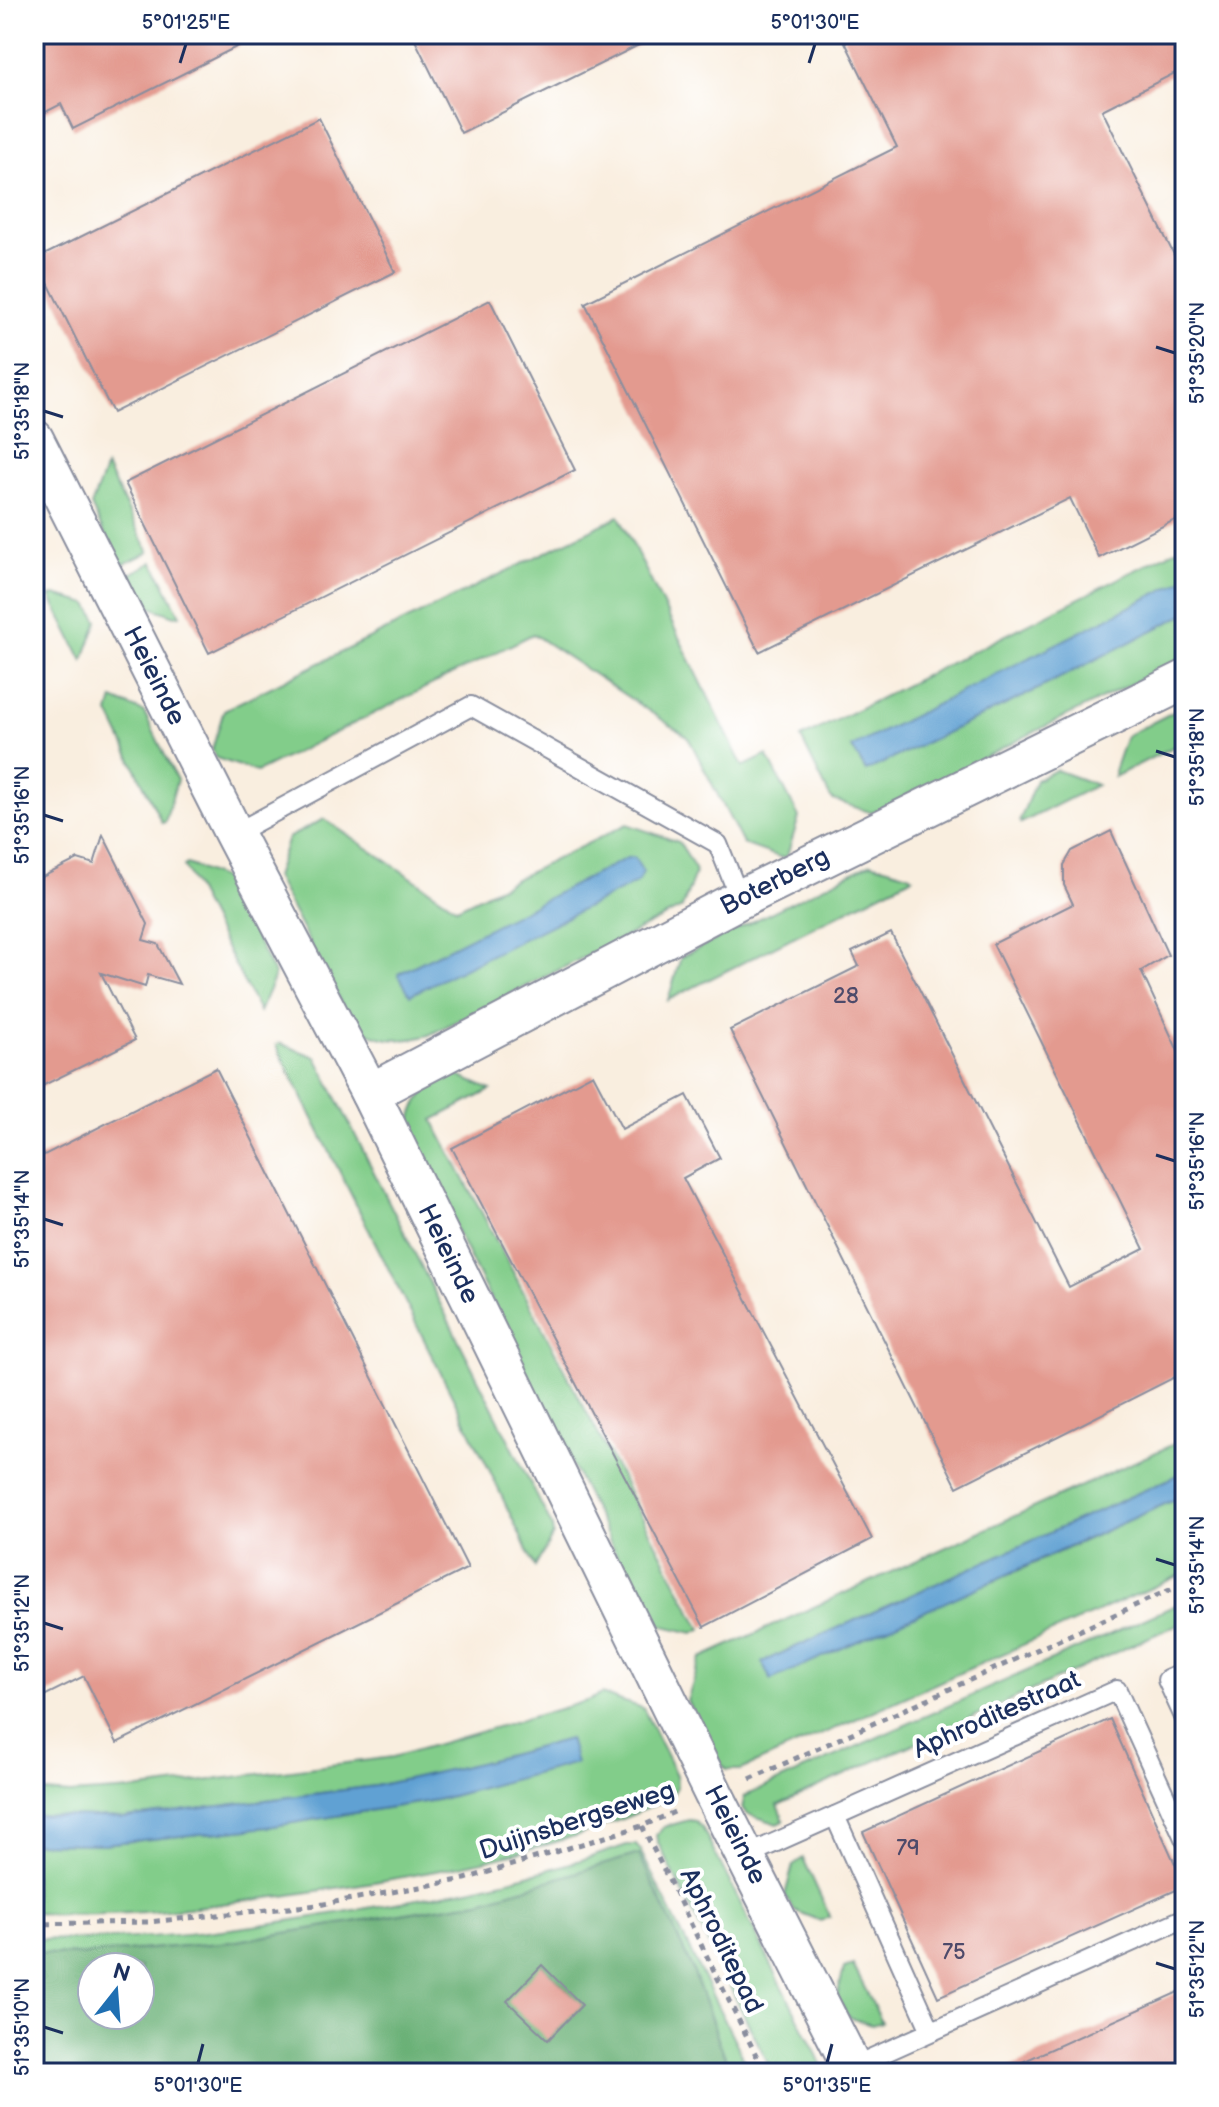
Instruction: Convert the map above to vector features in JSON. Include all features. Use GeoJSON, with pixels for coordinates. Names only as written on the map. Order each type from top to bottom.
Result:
{"type":"FeatureCollection","features":[{"type":"Feature","properties":{"kind":"street","name":"Heieinde"},"geometry":{"type":"LineString","coordinates":[[34,439],[234,834],[370,1093],[714,1795],[853,2070]]}},
{"type":"Feature","properties":{"kind":"street","name":"Boterberg"},"geometry":{"type":"LineString","coordinates":[[370,1093],[740,899],[1185,680]]}},
{"type":"Feature","properties":{"kind":"lane"},"geometry":{"type":"LineString","coordinates":[[234,834],[471,706],[718,844],[740,899]]}},
{"type":"Feature","properties":{"kind":"lane"},"geometry":{"type":"LineString","coordinates":[[1185,1672],[1167,1680],[1185,1719]]}},
{"type":"Feature","properties":{"kind":"lane","name":"Aphroditestraat"},"geometry":{"type":"LineString","coordinates":[[745,1856],[1117,1690],[1185,1840]]}},
{"type":"Feature","properties":{"kind":"lane"},"geometry":{"type":"LineString","coordinates":[[835,1816],[931,2031]]}},
{"type":"Feature","properties":{"kind":"lane"},"geometry":{"type":"LineString","coordinates":[[853,2070],[931,2031],[1185,1918]]}},
{"type":"Feature","properties":{"kind":"path","name":"Duijnsbergseweg"},"geometry":{"type":"LineString","coordinates":[[34,1924],[148,1922],[318,1905],[465,1879],[642,1826],[1185,1583]]}},
{"type":"Feature","properties":{"kind":"path","name":"Aphroditepad"},"geometry":{"type":"LineString","coordinates":[[642,1826],[765,2073]]}},
{"type":"Feature","properties":{"kind":"green space"},"geometry":{"type":"Polygon","coordinates":[[[106,467],[149,552],[120,566],[91,506],[106,467]]]}},
{"type":"Feature","properties":{"kind":"green space"},"geometry":{"type":"Polygon","coordinates":[[[619,516],[743,767],[767,755],[799,817],[787,856],[782,858],[743,844],[688,737],[533,634],[257,772],[216,758],[212,750],[224,710],[619,516]]]}},
{"type":"Feature","properties":{"kind":"green space"},"geometry":{"type":"Polygon","coordinates":[[[1185,545],[1185,579],[852,748],[866,771],[1022,697],[1185,614],[1185,657],[872,813],[830,797],[801,738],[1185,545]]]}},
{"type":"Feature","properties":{"kind":"green space"},"geometry":{"type":"Polygon","coordinates":[[[153,562],[180,615],[139,603],[125,577],[153,562]]]}},
{"type":"Feature","properties":{"kind":"green space"},"geometry":{"type":"Polygon","coordinates":[[[50,596],[88,604],[98,621],[83,661],[50,596]]]}},
{"type":"Feature","properties":{"kind":"green space"},"geometry":{"type":"Polygon","coordinates":[[[113,699],[144,712],[177,780],[165,822],[162,823],[109,713],[113,699]]]}},
{"type":"Feature","properties":{"kind":"green space"},"geometry":{"type":"Polygon","coordinates":[[[1185,706],[1185,741],[1114,777],[1126,736],[1185,706]]]}},
{"type":"Feature","properties":{"kind":"green space"},"geometry":{"type":"Polygon","coordinates":[[[1056,770],[1097,785],[1021,823],[1036,780],[1056,770]]]}},
{"type":"Feature","properties":{"kind":"green space"},"geometry":{"type":"Polygon","coordinates":[[[324,819],[457,908],[627,824],[679,842],[695,874],[682,908],[429,1035],[387,1039],[367,1032],[349,1019],[275,877],[288,838],[324,819]]]}},
{"type":"Feature","properties":{"kind":"green space"},"geometry":{"type":"Polygon","coordinates":[[[871,863],[913,877],[668,1000],[681,957],[871,863]]]}},
{"type":"Feature","properties":{"kind":"green space"},"geometry":{"type":"Polygon","coordinates":[[[187,864],[227,880],[274,974],[259,1012],[184,866],[187,864]]]}},
{"type":"Feature","properties":{"kind":"green space"},"geometry":{"type":"Polygon","coordinates":[[[279,1043],[316,1057],[552,1526],[553,1535],[535,1567],[276,1045],[279,1043]]]}},
{"type":"Feature","properties":{"kind":"green space"},"geometry":{"type":"Polygon","coordinates":[[[452,1073],[491,1090],[433,1120],[701,1629],[693,1633],[650,1623],[409,1134],[410,1123],[421,1097],[452,1073]]]}},
{"type":"Feature","properties":{"kind":"green space"},"geometry":{"type":"Polygon","coordinates":[[[1185,1439],[1185,1472],[762,1662],[995,1581],[1185,1495],[1185,1573],[741,1770],[727,1770],[718,1760],[687,1701],[701,1658],[1185,1439]]]}},
{"type":"Feature","properties":{"kind":"green space"},"geometry":{"type":"Polygon","coordinates":[[[1185,1601],[1185,1621],[778,1805],[784,1821],[778,1824],[747,1814],[742,1808],[745,1796],[1185,1601]]]}},
{"type":"Feature","properties":{"kind":"green space"},"geometry":{"type":"Polygon","coordinates":[[[601,1694],[643,1708],[676,1775],[677,1787],[671,1797],[579,1835],[481,1862],[431,1872],[190,1908],[128,1913],[34,1913],[34,1843],[103,1844],[267,1827],[437,1800],[575,1762],[569,1739],[375,1786],[126,1818],[34,1815],[34,1791],[70,1794],[133,1790],[393,1757],[590,1700],[601,1694]]]}},
{"type":"Feature","properties":{"kind":"green space"},"geometry":{"type":"Polygon","coordinates":[[[695,1821],[703,1829],[826,2073],[773,2073],[657,1841],[656,1835],[664,1827],[695,1821]]]}},
{"type":"Feature","properties":{"kind":"green space"},"geometry":{"type":"Polygon","coordinates":[[[627,1845],[636,1845],[640,1850],[751,2073],[731,2073],[692,1968],[480,1901],[231,1942],[127,1951],[76,1951],[76,1955],[34,1953],[34,1939],[110,1939],[262,1925],[484,1886],[627,1845]]]}},
{"type":"Feature","properties":{"kind":"green space"},"geometry":{"type":"Polygon","coordinates":[[[639,1854],[692,1968],[731,2073],[34,2073],[34,1953],[76,1955],[76,2031],[156,2031],[156,1951],[127,1951],[231,1942],[480,1901],[639,1854]],[[542,1965],[548,2040],[582,2005],[542,1965]]]}},
{"type":"Feature","properties":{"kind":"green space"},"geometry":{"type":"Polygon","coordinates":[[[803,1858],[830,1917],[821,1921],[793,1910],[785,1895],[793,1865],[803,1858]]]}},
{"type":"Feature","properties":{"kind":"green space"},"geometry":{"type":"Polygon","coordinates":[[[853,1965],[882,2022],[871,2025],[848,2017],[837,1997],[844,1968],[853,1965]]]}},
{"type":"Feature","properties":{"kind":"water"},"geometry":{"type":"Polygon","coordinates":[[[1185,579],[1185,614],[1022,697],[866,771],[852,747],[1185,579]]]}},
{"type":"Feature","properties":{"kind":"water"},"geometry":{"type":"Polygon","coordinates":[[[634,857],[643,872],[638,882],[410,995],[398,974],[627,858],[634,857]]]}},
{"type":"Feature","properties":{"kind":"water"},"geometry":{"type":"Polygon","coordinates":[[[1185,1472],[1185,1495],[771,1680],[762,1662],[1185,1472]]]}},
{"type":"Feature","properties":{"kind":"water"},"geometry":{"type":"Polygon","coordinates":[[[569,1739],[576,1763],[436,1800],[268,1827],[103,1844],[34,1843],[34,1815],[126,1818],[375,1786],[569,1739]]]}},
{"type":"Feature","properties":{"kind":"building"},"geometry":{"type":"Polygon","coordinates":[[[34,34],[262,34],[73,129],[61,104],[34,118],[34,34]]]}},
{"type":"Feature","properties":{"kind":"building"},"geometry":{"type":"Polygon","coordinates":[[[412,34],[661,34],[461,133],[412,34]]]}},
{"type":"Feature","properties":{"kind":"building"},"geometry":{"type":"Polygon","coordinates":[[[841,34],[1185,34],[1185,68],[1102,110],[1185,277],[1185,515],[1099,558],[1070,498],[759,652],[585,303],[897,147],[841,34]]]}},
{"type":"Feature","properties":{"kind":"building"},"geometry":{"type":"Polygon","coordinates":[[[319,118],[395,272],[113,413],[36,259],[319,118]]]}},
{"type":"Feature","properties":{"kind":"building"},"geometry":{"type":"Polygon","coordinates":[[[490,300],[575,470],[209,653],[125,483],[490,300]]]}},
{"type":"Feature","properties":{"kind":"building"},"geometry":{"type":"Polygon","coordinates":[[[1111,831],[1168,955],[1141,971],[1185,1066],[1185,1372],[957,1487],[730,1030],[859,966],[852,952],[891,933],[1069,1287],[1144,1249],[993,944],[1073,904],[1064,885],[1064,865],[1072,851],[1111,831]]]}},
{"type":"Feature","properties":{"kind":"building"},"geometry":{"type":"Polygon","coordinates":[[[103,835],[148,924],[143,940],[158,944],[179,984],[148,975],[145,987],[101,973],[135,1040],[34,1090],[34,881],[78,859],[94,864],[103,835]]]}},
{"type":"Feature","properties":{"kind":"building"},"geometry":{"type":"Polygon","coordinates":[[[216,1068],[468,1568],[117,1743],[84,1676],[34,1701],[34,1160],[216,1068]]]}},
{"type":"Feature","properties":{"kind":"building"},"geometry":{"type":"Polygon","coordinates":[[[593,1074],[622,1129],[687,1095],[720,1158],[683,1178],[872,1539],[704,1627],[452,1148],[593,1074]]]}},
{"type":"Feature","properties":{"kind":"building"},"geometry":{"type":"Polygon","coordinates":[[[1110,1719],[1185,1886],[938,1997],[863,1832],[1110,1719]]]}},
{"type":"Feature","properties":{"kind":"building"},"geometry":{"type":"Polygon","coordinates":[[[542,1965],[582,2005],[548,2040],[507,2001],[542,1965]]]}},
{"type":"Feature","properties":{"kind":"building"},"geometry":{"type":"Polygon","coordinates":[[[1185,1989],[1185,2073],[998,2073],[1185,1989]]]}}]}
